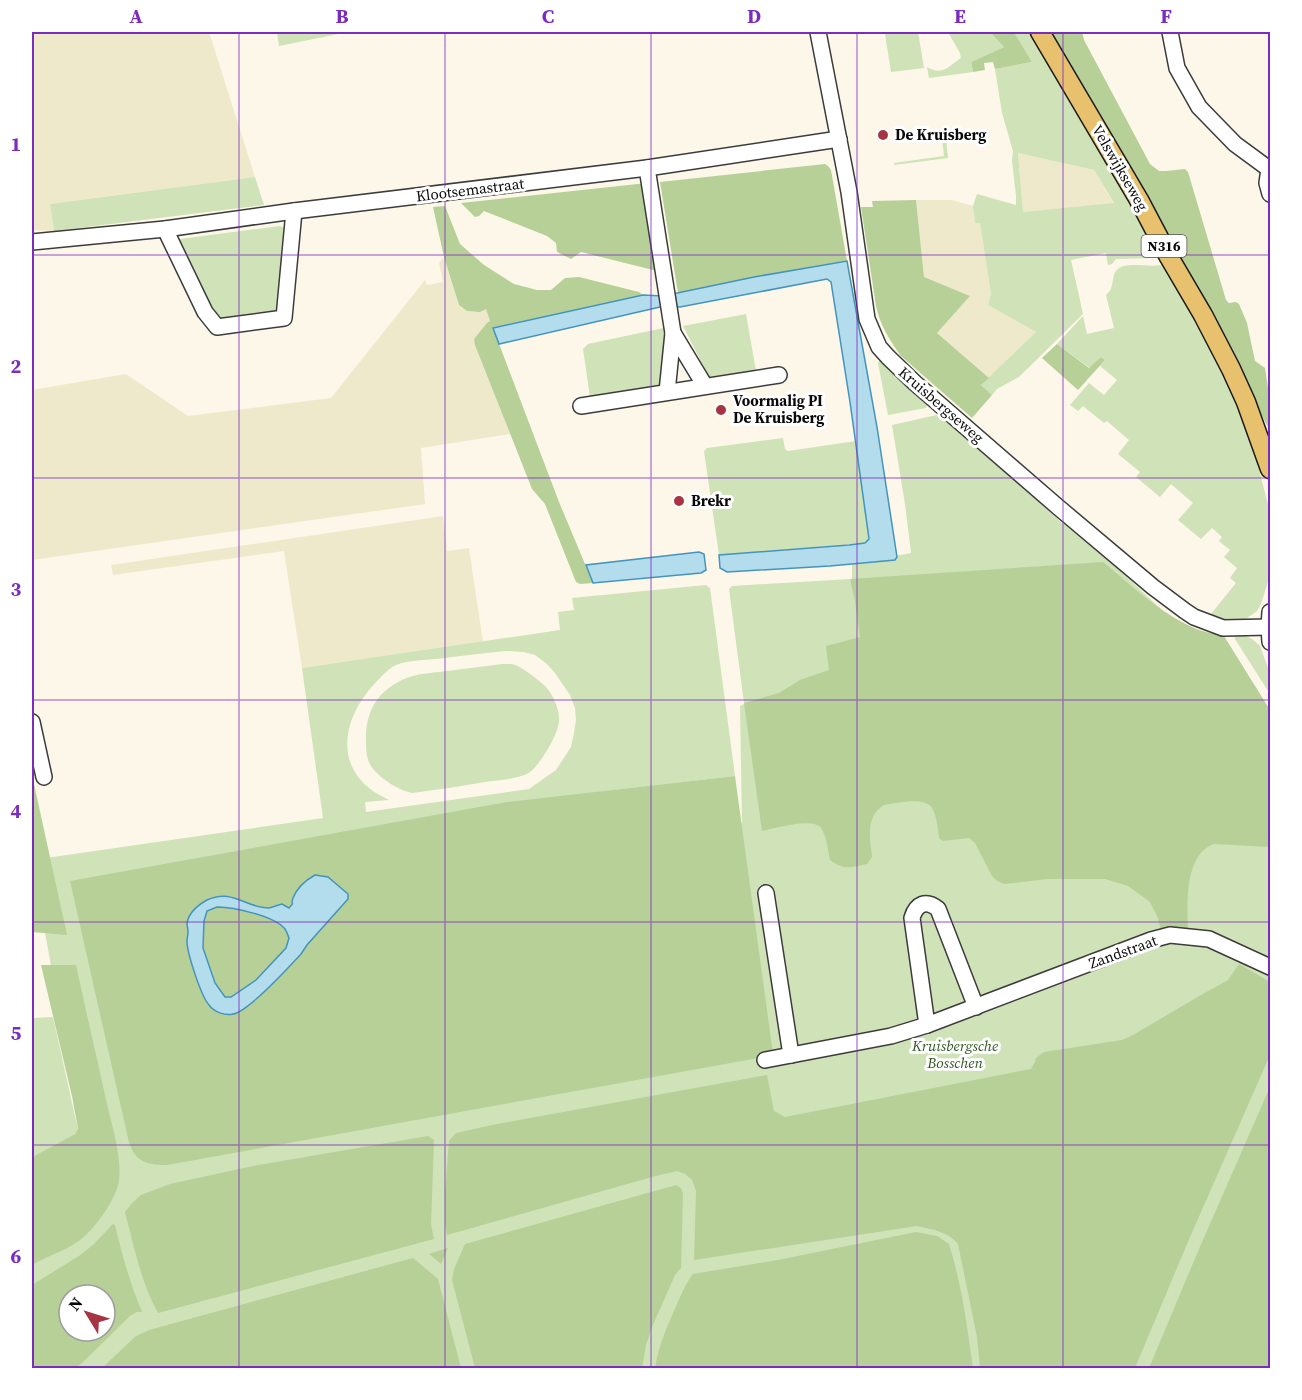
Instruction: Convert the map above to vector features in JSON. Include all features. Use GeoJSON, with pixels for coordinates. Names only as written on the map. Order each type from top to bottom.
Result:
{"type":"FeatureCollection","features":[{"type":"Feature","properties":{"kind":"main road","name":"Velswijkseweg"},"geometry":{"type":"LineString","coordinates":[[1041,32],[1203,315],[1246,402],[1270,469]]}},
{"type":"Feature","properties":{"kind":"street","name":"Kruisbergseweg"},"geometry":{"type":"LineString","coordinates":[[818,32],[849,192],[867,319],[879,347],[915,383],[1059,507],[1185,611],[1194,617],[1223,628],[1270,619],[1270,642]]}},
{"type":"Feature","properties":{"kind":"street"},"geometry":{"type":"LineString","coordinates":[[1170,32],[1177,68],[1199,107],[1235,144],[1270,168],[1267,183],[1270,194]]}},
{"type":"Feature","properties":{"kind":"street","name":"Klootsemastraat"},"geometry":{"type":"LineString","coordinates":[[32,242],[165,229],[646,168],[839,139]]}},
{"type":"Feature","properties":{"kind":"street"},"geometry":{"type":"LineString","coordinates":[[646,168],[673,333],[667,392]]}},
{"type":"Feature","properties":{"kind":"street"},"geometry":{"type":"LineString","coordinates":[[165,229],[205,312],[217,327],[284,318],[294,211]]}},
{"type":"Feature","properties":{"kind":"street"},"geometry":{"type":"LineString","coordinates":[[673,333],[705,386]]}},
{"type":"Feature","properties":{"kind":"street"},"geometry":{"type":"LineString","coordinates":[[581,406],[779,375]]}},
{"type":"Feature","properties":{"kind":"street"},"geometry":{"type":"LineString","coordinates":[[32,722],[44,777]]}},
{"type":"Feature","properties":{"kind":"street"},"geometry":{"type":"LineString","coordinates":[[766,893],[791,1055]]}},
{"type":"Feature","properties":{"kind":"street"},"geometry":{"type":"LineString","coordinates":[[927,1025],[912,918],[914,910],[927,903],[938,909],[976,1007]]}},
{"type":"Feature","properties":{"kind":"street","name":"Zandstraat"},"geometry":{"type":"LineString","coordinates":[[765,1060],[891,1036],[927,1025],[1151,940],[1170,935],[1209,939],[1270,967]]}},
{"type":"Feature","properties":{"kind":"shaded area"},"geometry":{"type":"Polygon","coordinates":[[[32,32],[209,32],[255,177],[50,204],[54,231],[32,230],[32,32]]]}},
{"type":"Feature","properties":{"kind":"shaded area"},"geometry":{"type":"Polygon","coordinates":[[[1018,153],[1094,170],[1114,204],[1023,212],[1018,153]]]}},
{"type":"Feature","properties":{"kind":"shaded area"},"geometry":{"type":"Polygon","coordinates":[[[916,200],[952,200],[973,206],[975,223],[980,222],[991,294],[988,305],[1036,332],[989,378],[937,333],[970,296],[924,277],[916,200]]]}},
{"type":"Feature","properties":{"kind":"shaded area"},"geometry":{"type":"Polygon","coordinates":[[[444,257],[459,305],[467,311],[480,312],[486,308],[490,321],[474,339],[510,434],[421,448],[425,504],[32,560],[32,390],[126,374],[188,416],[331,398],[425,280],[427,285],[443,282],[439,263],[444,257]]]}},
{"type":"Feature","properties":{"kind":"shaded area"},"geometry":{"type":"Polygon","coordinates":[[[443,516],[447,551],[469,548],[483,642],[302,668],[284,551],[113,575],[111,565],[443,516]]]}},
{"type":"Feature","properties":{"kind":"green space"},"geometry":{"type":"Polygon","coordinates":[[[277,32],[348,32],[279,46],[277,32]]]}},
{"type":"Feature","properties":{"kind":"green space"},"geometry":{"type":"Polygon","coordinates":[[[918,32],[924,68],[891,72],[885,34],[918,32]]]}},
{"type":"Feature","properties":{"kind":"green space"},"geometry":{"type":"Polygon","coordinates":[[[948,32],[990,32],[1004,47],[971,62],[973,72],[929,78],[927,67],[932,70],[941,70],[961,58],[948,32]]]}},
{"type":"Feature","properties":{"kind":"green space"},"geometry":{"type":"Polygon","coordinates":[[[990,32],[1014,32],[1032,62],[995,69],[993,62],[984,63],[985,70],[973,72],[971,62],[1004,47],[990,32]]]}},
{"type":"Feature","properties":{"kind":"green space"},"geometry":{"type":"Polygon","coordinates":[[[1014,32],[1028,32],[1037,40],[1162,255],[1154,258],[1116,259],[1108,265],[1106,253],[1071,260],[1083,314],[1019,377],[997,389],[992,395],[981,385],[1036,332],[988,305],[991,294],[980,223],[975,223],[973,206],[977,194],[1016,205],[1013,151],[1002,113],[995,69],[1032,62],[1014,32]],[[1018,153],[1023,212],[1114,203],[1094,170],[1018,153]]]}},
{"type":"Feature","properties":{"kind":"green space"},"geometry":{"type":"Polygon","coordinates":[[[1050,32],[1082,32],[1084,40],[1150,164],[1159,171],[1185,169],[1188,172],[1226,300],[1229,303],[1239,304],[1247,323],[1255,361],[1265,368],[1270,395],[1270,431],[1190,280],[1050,32]]]}},
{"type":"Feature","properties":{"kind":"green space"},"geometry":{"type":"Polygon","coordinates":[[[942,138],[946,138],[948,158],[894,165],[894,163],[944,156],[942,138]]]}},
{"type":"Feature","properties":{"kind":"green space"},"geometry":{"type":"Polygon","coordinates":[[[825,164],[831,170],[847,261],[678,293],[660,182],[825,164]]]}},
{"type":"Feature","properties":{"kind":"green space"},"geometry":{"type":"Polygon","coordinates":[[[255,177],[264,205],[54,231],[50,204],[255,177]]]}},
{"type":"Feature","properties":{"kind":"green space"},"geometry":{"type":"Polygon","coordinates":[[[647,183],[661,272],[581,252],[571,259],[557,252],[556,243],[547,236],[484,211],[475,217],[461,203],[647,183]]]}},
{"type":"Feature","properties":{"kind":"green space"},"geometry":{"type":"Polygon","coordinates":[[[916,200],[924,277],[970,296],[937,333],[989,378],[981,385],[992,395],[972,418],[901,356],[880,320],[876,306],[861,207],[873,207],[872,201],[916,200]]]}},
{"type":"Feature","properties":{"kind":"green space"},"geometry":{"type":"Polygon","coordinates":[[[445,206],[460,244],[484,265],[514,284],[537,290],[551,290],[565,278],[579,277],[639,292],[643,295],[493,328],[559,502],[593,583],[576,582],[545,504],[532,489],[475,345],[474,339],[490,321],[486,309],[480,312],[467,311],[459,305],[444,257],[433,207],[445,206]]]}},
{"type":"Feature","properties":{"kind":"green space"},"geometry":{"type":"Polygon","coordinates":[[[280,226],[285,232],[277,308],[274,312],[221,321],[217,318],[178,242],[180,239],[280,226]]]}},
{"type":"Feature","properties":{"kind":"green space"},"geometry":{"type":"Polygon","coordinates":[[[1166,263],[1231,384],[1251,439],[1270,512],[1270,575],[1261,604],[1257,611],[1247,618],[1234,621],[1210,617],[1203,613],[1211,614],[1236,583],[1230,578],[1237,568],[1224,557],[1230,550],[1219,541],[1222,537],[1212,528],[1201,539],[1178,520],[1193,503],[1171,484],[1160,497],[1136,477],[1140,472],[1118,454],[1129,440],[1107,421],[1104,423],[1083,406],[1078,411],[1070,405],[1089,383],[1104,395],[1117,380],[1100,366],[1105,360],[1101,357],[1090,368],[1057,344],[1083,316],[1087,334],[1114,328],[1106,295],[1111,289],[1114,275],[1122,266],[1155,266],[1166,263]]]}},
{"type":"Feature","properties":{"kind":"green space"},"geometry":{"type":"Polygon","coordinates":[[[746,314],[756,371],[753,375],[711,381],[683,326],[746,314]]]}},
{"type":"Feature","properties":{"kind":"green space"},"geometry":{"type":"Polygon","coordinates":[[[668,327],[664,388],[590,397],[583,349],[588,344],[668,327]]]}},
{"type":"Feature","properties":{"kind":"green space"},"geometry":{"type":"Polygon","coordinates":[[[1057,344],[1089,368],[1101,357],[1105,360],[1078,390],[1042,358],[1057,344]]]}},
{"type":"Feature","properties":{"kind":"green space"},"geometry":{"type":"Polygon","coordinates":[[[879,361],[882,361],[928,404],[926,408],[888,415],[879,361]]]}},
{"type":"Feature","properties":{"kind":"green space","name":"Kruisbergsche Bosschen"},"geometry":{"type":"Polygon","coordinates":[[[941,414],[1063,524],[1069,523],[1194,640],[1270,730],[1270,1368],[32,1368],[32,1170],[84,1150],[32,860],[323,818],[302,668],[560,630],[558,612],[574,610],[572,598],[706,585],[710,588],[735,776],[598,792],[619,822],[742,823],[740,706],[746,703],[744,703],[729,589],[732,586],[850,579],[852,584],[852,564],[911,553],[892,425],[941,414]],[[506,651],[401,663],[388,670],[372,686],[358,705],[353,717],[347,742],[348,754],[359,778],[371,790],[389,800],[365,802],[366,812],[529,789],[556,770],[571,747],[576,720],[575,708],[570,695],[547,664],[535,655],[506,651]]]}},
{"type":"Feature","properties":{"kind":"green space"},"geometry":{"type":"Polygon","coordinates":[[[783,438],[785,449],[788,451],[856,441],[869,539],[865,543],[719,555],[704,451],[707,448],[783,438]]]}},
{"type":"Feature","properties":{"kind":"green space"},"geometry":{"type":"Polygon","coordinates":[[[1103,562],[1168,614],[1196,629],[1224,636],[1270,710],[1270,847],[1214,844],[1204,850],[1197,858],[1189,882],[1188,931],[1161,932],[1158,918],[1150,902],[1128,886],[1105,879],[1048,879],[1004,884],[997,881],[992,876],[975,843],[969,838],[943,841],[939,838],[934,811],[923,802],[910,801],[884,805],[878,810],[871,821],[870,828],[872,857],[867,864],[852,867],[840,866],[830,860],[825,836],[817,825],[802,823],[762,831],[744,703],[779,693],[800,680],[829,670],[826,646],[860,637],[850,579],[1103,562]]]}},
{"type":"Feature","properties":{"kind":"green space"},"geometry":{"type":"Polygon","coordinates":[[[1234,634],[1246,636],[1260,646],[1270,673],[1270,694],[1235,639],[1234,634]]]}},
{"type":"Feature","properties":{"kind":"green space"},"geometry":{"type":"Polygon","coordinates":[[[502,664],[516,665],[535,677],[549,690],[557,708],[559,721],[556,733],[544,756],[530,772],[509,779],[412,793],[389,783],[374,770],[367,752],[367,723],[378,698],[385,691],[402,680],[418,675],[502,664]]]}},
{"type":"Feature","properties":{"kind":"green space"},"geometry":{"type":"Polygon","coordinates":[[[32,775],[67,935],[32,932],[32,775]]]}},
{"type":"Feature","properties":{"kind":"green space"},"geometry":{"type":"Polygon","coordinates":[[[735,776],[773,1054],[167,1165],[149,1163],[137,1157],[128,1138],[70,881],[507,802],[735,776]],[[348,899],[292,904],[289,908],[282,904],[269,908],[253,905],[252,913],[267,918],[284,928],[289,938],[286,948],[256,980],[231,997],[225,997],[215,983],[203,948],[204,920],[207,911],[219,908],[251,913],[206,901],[188,931],[187,941],[194,972],[207,1004],[215,1011],[271,985],[348,899]]]}},
{"type":"Feature","properties":{"kind":"green space"},"geometry":{"type":"Polygon","coordinates":[[[1239,964],[1270,982],[1270,1055],[1135,1368],[980,1368],[977,1337],[958,1244],[945,1234],[928,1228],[917,1226],[694,1260],[696,1191],[692,1180],[677,1171],[447,1235],[445,1193],[449,1141],[456,1133],[767,1075],[774,1111],[785,1117],[1031,1069],[1036,1058],[1044,1052],[1122,1040],[1133,1035],[1228,980],[1239,964]]]}},
{"type":"Feature","properties":{"kind":"green space"},"geometry":{"type":"Polygon","coordinates":[[[41,965],[76,965],[116,1142],[120,1171],[115,1194],[92,1229],[74,1244],[32,1265],[32,1157],[75,1134],[78,1129],[41,965]]]}},
{"type":"Feature","properties":{"kind":"green space"},"geometry":{"type":"Polygon","coordinates":[[[53,1017],[78,1130],[75,1134],[32,1157],[32,1018],[53,1017]]]}},
{"type":"Feature","properties":{"kind":"green space"},"geometry":{"type":"Polygon","coordinates":[[[1270,1087],[1270,1368],[1149,1368],[1199,1249],[1270,1087]]]}},
{"type":"Feature","properties":{"kind":"green space"},"geometry":{"type":"Polygon","coordinates":[[[428,1136],[434,1140],[431,1225],[434,1239],[158,1313],[142,1277],[125,1212],[141,1195],[170,1184],[253,1166],[428,1136]]]}},
{"type":"Feature","properties":{"kind":"green space"},"geometry":{"type":"Polygon","coordinates":[[[676,1185],[681,1188],[683,1194],[681,1268],[675,1275],[652,1327],[642,1368],[475,1368],[452,1280],[454,1269],[465,1244],[676,1185]]]}},
{"type":"Feature","properties":{"kind":"green space"},"geometry":{"type":"Polygon","coordinates":[[[113,1224],[115,1225],[142,1312],[130,1316],[117,1329],[117,1283],[57,1283],[57,1343],[102,1343],[75,1368],[32,1368],[32,1285],[79,1256],[113,1224]]]}},
{"type":"Feature","properties":{"kind":"green space"},"geometry":{"type":"Polygon","coordinates":[[[916,1232],[937,1236],[949,1244],[961,1290],[973,1368],[655,1368],[667,1328],[684,1288],[693,1274],[778,1260],[916,1232]]]}},
{"type":"Feature","properties":{"kind":"green space"},"geometry":{"type":"Polygon","coordinates":[[[448,1248],[441,1264],[429,1254],[448,1248]]]}},
{"type":"Feature","properties":{"kind":"green space"},"geometry":{"type":"Polygon","coordinates":[[[413,1258],[438,1279],[461,1368],[102,1368],[136,1336],[149,1330],[413,1258]]]}},
{"type":"Feature","properties":{"kind":"water"},"geometry":{"type":"Polygon","coordinates":[[[847,261],[877,427],[897,557],[895,560],[727,572],[720,568],[719,555],[849,545],[865,543],[869,539],[831,282],[827,279],[680,307],[660,307],[499,344],[493,328],[643,295],[663,296],[847,261]]]}},
{"type":"Feature","properties":{"kind":"water"},"geometry":{"type":"Polygon","coordinates":[[[699,552],[704,554],[706,570],[701,573],[593,583],[586,565],[699,552]]]}},
{"type":"Feature","properties":{"kind":"water"},"geometry":{"type":"Polygon","coordinates":[[[315,875],[328,877],[348,894],[348,899],[301,954],[248,1006],[233,1014],[223,1014],[214,1010],[202,993],[189,955],[187,923],[192,912],[207,900],[224,896],[261,907],[269,908],[282,904],[289,908],[293,904],[297,891],[315,875]],[[224,907],[207,911],[204,921],[203,948],[215,983],[225,997],[231,997],[256,980],[286,948],[289,938],[285,929],[272,920],[224,907]]]}},
{"type":"Feature","properties":{"kind":"place","name":"De Kruisberg"},"geometry":{"type":"Point","coordinates":[883,135]}},
{"type":"Feature","properties":{"kind":"place","name":"Voormalig PI De Kruisberg"},"geometry":{"type":"Point","coordinates":[721,410]}},
{"type":"Feature","properties":{"kind":"place","name":"Brekr"},"geometry":{"type":"Point","coordinates":[679,501]}}]}
